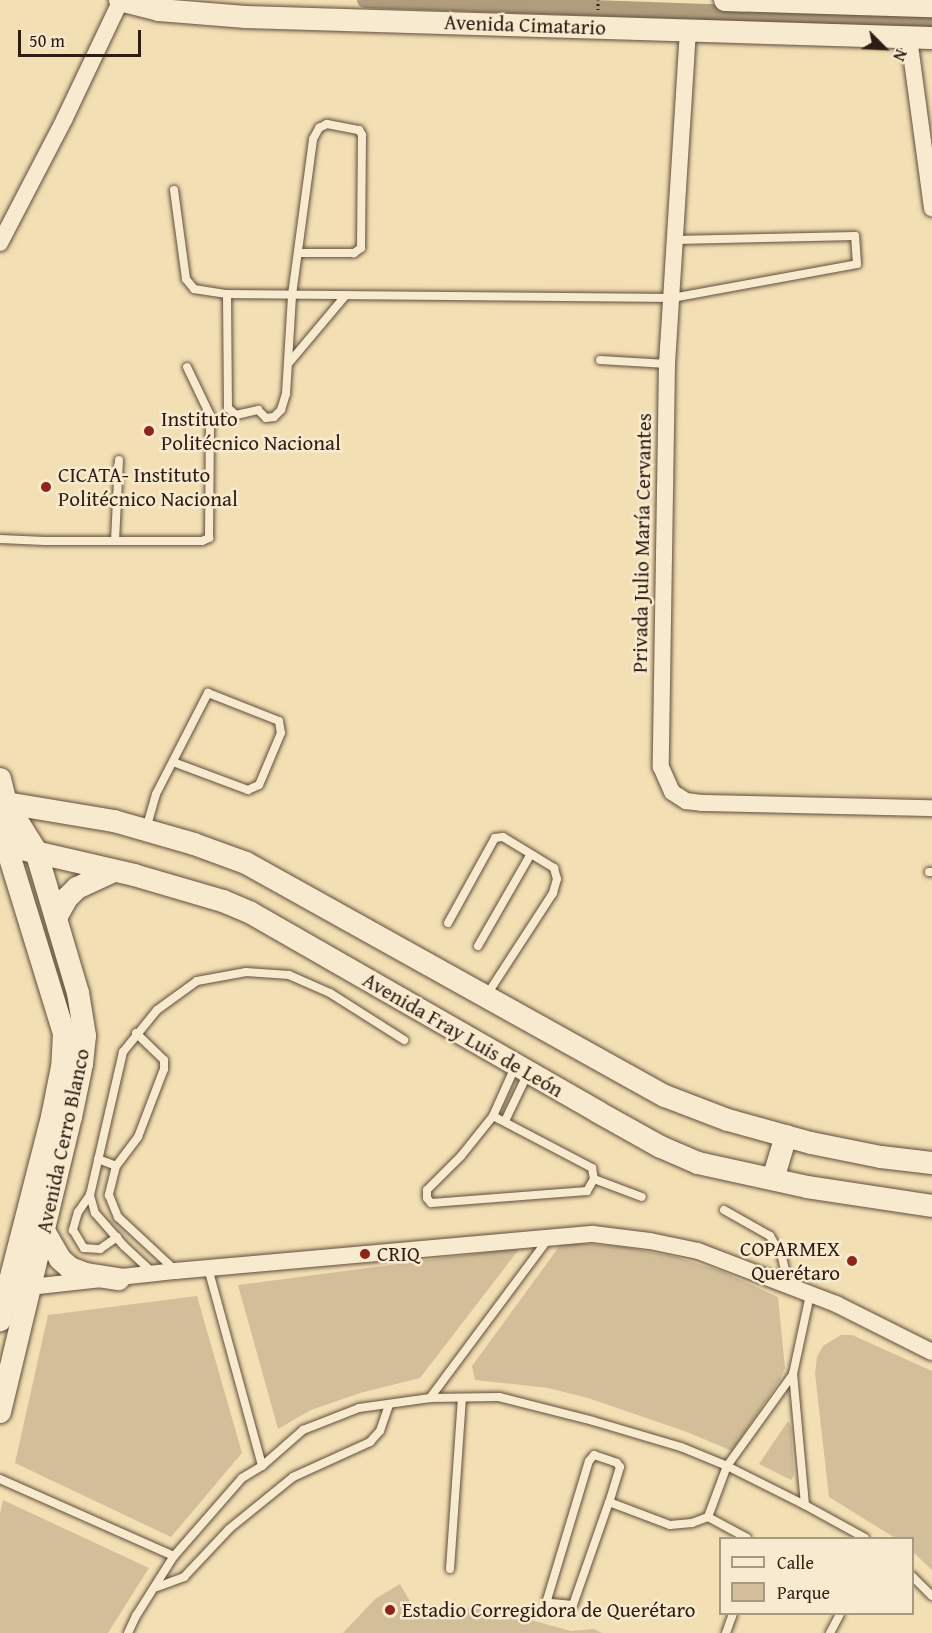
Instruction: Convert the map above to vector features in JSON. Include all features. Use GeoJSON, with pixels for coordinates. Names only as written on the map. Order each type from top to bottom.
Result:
{"type":"FeatureCollection","features":[{"type":"Feature","properties":{"kind":"main road","name":"Avenida Cimatario"},"geometry":{"type":"LineString","coordinates":[[120,0],[246,17],[932,39]]}},
{"type":"Feature","properties":{"kind":"main road"},"geometry":{"type":"LineString","coordinates":[[725,0],[932,6]]}},
{"type":"Feature","properties":{"kind":"main road"},"geometry":{"type":"LineString","coordinates":[[0,779],[3,802]]}},
{"type":"Feature","properties":{"kind":"main road","name":"Avenida Fray Luis de León"},"geometry":{"type":"LineString","coordinates":[[3,802],[87,816],[146,829],[246,863],[664,1096],[728,1120],[786,1136],[881,1157],[932,1163]]}},
{"type":"Feature","properties":{"kind":"main road","name":"Avenida Cerro Blanco"},"geometry":{"type":"LineString","coordinates":[[0,1320],[52,1117],[62,1067],[64,1033],[3,845],[3,802]]}},
{"type":"Feature","properties":{"kind":"main road","name":"Avenida Cerro Blanco"},"geometry":{"type":"LineString","coordinates":[[0,1412],[82,1065],[85,1036],[78,993],[36,851],[3,802]]}},
{"type":"Feature","properties":{"kind":"main road","name":"Avenida Fray Luis de León"},"geometry":{"type":"LineString","coordinates":[[3,845],[36,851],[202,894],[251,913],[661,1147],[698,1163],[807,1187],[932,1206]]}},
{"type":"Feature","properties":{"kind":"main road"},"geometry":{"type":"LineString","coordinates":[[57,916],[67,898],[77,888],[114,871]]}},
{"type":"Feature","properties":{"kind":"main road"},"geometry":{"type":"LineString","coordinates":[[773,1179],[786,1136]]}},
{"type":"Feature","properties":{"kind":"main road"},"geometry":{"type":"LineString","coordinates":[[44,1231],[60,1259],[70,1268],[86,1274],[119,1279]]}},
{"type":"Feature","properties":{"kind":"street"},"geometry":{"type":"LineString","coordinates":[[0,243],[64,120],[120,0]]}},
{"type":"Feature","properties":{"kind":"street","name":"Privada Julio María Cervantes"},"geometry":{"type":"LineString","coordinates":[[688,30],[667,364],[661,767],[672,792],[686,801],[932,808]]}},
{"type":"Feature","properties":{"kind":"street"},"geometry":{"type":"LineString","coordinates":[[909,38],[932,208]]}},
{"type":"Feature","properties":{"kind":"street"},"geometry":{"type":"LineString","coordinates":[[30,1287],[119,1279],[175,1271],[593,1234],[660,1243],[698,1251],[836,1304],[932,1352]]}},
{"type":"Feature","properties":{"kind":"lane"},"geometry":{"type":"LineString","coordinates":[[227,294],[228,408],[236,415],[258,410],[266,418],[273,417],[281,410],[286,394],[292,295],[316,132],[327,124],[358,130],[362,135],[361,248],[354,253],[299,253]]}},
{"type":"Feature","properties":{"kind":"lane"},"geometry":{"type":"LineString","coordinates":[[174,190],[186,279],[194,290],[227,294],[672,298],[857,264],[855,236],[675,240]]}},
{"type":"Feature","properties":{"kind":"lane"},"geometry":{"type":"LineString","coordinates":[[288,364],[345,296]]}},
{"type":"Feature","properties":{"kind":"lane"},"geometry":{"type":"LineString","coordinates":[[600,360],[667,364]]}},
{"type":"Feature","properties":{"kind":"lane"},"geometry":{"type":"LineString","coordinates":[[0,539],[202,541],[210,538],[210,415],[187,367]]}},
{"type":"Feature","properties":{"kind":"lane"},"geometry":{"type":"LineString","coordinates":[[115,541],[119,460]]}},
{"type":"Feature","properties":{"kind":"lane"},"geometry":{"type":"LineString","coordinates":[[146,829],[156,795],[208,693],[279,721],[280,733],[259,785],[248,790],[173,762]]}},
{"type":"Feature","properties":{"kind":"lane"},"geometry":{"type":"LineString","coordinates":[[448,923],[495,838],[503,837],[554,868],[557,879],[553,893],[486,997]]}},
{"type":"Feature","properties":{"kind":"lane"},"geometry":{"type":"LineString","coordinates":[[478,946],[531,854]]}},
{"type":"Feature","properties":{"kind":"lane"},"geometry":{"type":"LineString","coordinates":[[117,1237],[100,1249],[84,1248],[73,1230],[78,1212],[90,1196],[123,1052],[136,1033],[158,1010],[197,981],[246,972],[289,975],[320,988],[404,1040]]}},
{"type":"Feature","properties":{"kind":"lane"},"geometry":{"type":"LineString","coordinates":[[136,1033],[164,1060],[164,1070],[138,1137],[116,1167],[109,1195],[118,1217],[175,1271]]}},
{"type":"Feature","properties":{"kind":"lane"},"geometry":{"type":"LineString","coordinates":[[493,1116],[592,1168],[594,1179],[587,1191],[431,1203],[427,1198],[427,1190],[461,1156],[493,1116],[522,1067]]}},
{"type":"Feature","properties":{"kind":"lane"},"geometry":{"type":"LineString","coordinates":[[505,1121],[522,1067]]}},
{"type":"Feature","properties":{"kind":"lane"},"geometry":{"type":"LineString","coordinates":[[98,1159],[116,1167]]}},
{"type":"Feature","properties":{"kind":"lane"},"geometry":{"type":"LineString","coordinates":[[594,1179],[642,1197]]}},
{"type":"Feature","properties":{"kind":"lane"},"geometry":{"type":"LineString","coordinates":[[90,1196],[95,1213],[155,1275]]}},
{"type":"Feature","properties":{"kind":"lane"},"geometry":{"type":"LineString","coordinates":[[724,1210],[770,1236],[782,1257],[789,1287]]}},
{"type":"Feature","properties":{"kind":"lane"},"geometry":{"type":"LineString","coordinates":[[430,1398],[550,1237]]}},
{"type":"Feature","properties":{"kind":"lane"},"geometry":{"type":"LineString","coordinates":[[208,1268],[262,1466]]}},
{"type":"Feature","properties":{"kind":"lane"},"geometry":{"type":"LineString","coordinates":[[805,1505],[793,1374],[810,1295]]}},
{"type":"Feature","properties":{"kind":"lane"},"geometry":{"type":"LineString","coordinates":[[609,1502],[670,1525],[692,1523],[708,1517],[727,1466],[793,1374]]}},
{"type":"Feature","properties":{"kind":"lane"},"geometry":{"type":"LineString","coordinates":[[128,1633],[136,1616],[174,1556],[242,1478],[262,1466],[303,1430],[360,1408],[430,1398],[499,1397],[681,1447],[727,1466],[805,1505],[861,1537]]}},
{"type":"Feature","properties":{"kind":"lane"},"geometry":{"type":"LineString","coordinates":[[450,1569],[462,1399]]}},
{"type":"Feature","properties":{"kind":"lane"},"geometry":{"type":"LineString","coordinates":[[156,1587],[184,1577],[229,1529],[293,1477],[370,1442],[380,1431],[389,1405]]}},
{"type":"Feature","properties":{"kind":"lane"},"geometry":{"type":"LineString","coordinates":[[594,1455],[617,1463],[620,1467],[609,1502],[573,1605],[548,1603],[546,1600],[589,1461],[594,1455]]}},
{"type":"Feature","properties":{"kind":"lane"},"geometry":{"type":"LineString","coordinates":[[0,1479],[174,1556]]}},
{"type":"Feature","properties":{"kind":"lane"},"geometry":{"type":"LineString","coordinates":[[708,1517],[743,1537]]}},
{"type":"Feature","properties":{"kind":"lane"},"geometry":{"type":"LineString","coordinates":[[914,1578],[932,1596]]}},
{"type":"Feature","properties":{"kind":"lane"},"geometry":{"type":"LineString","coordinates":[[726,1633],[733,1615]]}},
{"type":"Feature","properties":{"kind":"lane"},"geometry":{"type":"LineString","coordinates":[[830,1633],[839,1615]]}},
{"type":"Feature","properties":{"kind":"green space"},"geometry":{"type":"Polygon","coordinates":[[[561,1244],[624,1247],[676,1257],[721,1271],[778,1297],[785,1368],[780,1380],[732,1451],[687,1432],[588,1398],[548,1388],[475,1380],[472,1366],[561,1244]]]}},
{"type":"Feature","properties":{"kind":"green space"},"geometry":{"type":"Polygon","coordinates":[[[520,1248],[420,1378],[360,1393],[311,1410],[278,1429],[238,1285],[520,1248]]]}},
{"type":"Feature","properties":{"kind":"green space"},"geometry":{"type":"Polygon","coordinates":[[[197,1296],[242,1453],[171,1537],[15,1463],[48,1315],[197,1296]]]}},
{"type":"Feature","properties":{"kind":"green space"},"geometry":{"type":"Polygon","coordinates":[[[841,1335],[852,1335],[932,1371],[932,1570],[914,1553],[914,1537],[893,1537],[829,1497],[815,1373],[817,1357],[823,1346],[841,1335]]]}},
{"type":"Feature","properties":{"kind":"green space"},"geometry":{"type":"Polygon","coordinates":[[[788,1421],[791,1427],[794,1475],[791,1480],[759,1464],[788,1421]]]}},
{"type":"Feature","properties":{"kind":"green space"},"geometry":{"type":"Polygon","coordinates":[[[3,1500],[149,1568],[108,1633],[0,1633],[0,1514],[3,1500]]]}},
{"type":"Feature","properties":{"kind":"green space","name":"Estadio Corregidora de Querétaro"},"geometry":{"type":"Polygon","coordinates":[[[400,1584],[418,1615],[461,1607],[502,1612],[571,1631],[594,1629],[602,1633],[343,1633],[375,1599],[400,1584]]]}},
{"type":"Feature","properties":{"kind":"waterway"},"geometry":{"type":"LineString","coordinates":[[365,0],[932,20]]}},
{"type":"Feature","properties":{"kind":"place","name":"Instituto Politécnico Nacional"},"geometry":{"type":"Point","coordinates":[149,431]}},
{"type":"Feature","properties":{"kind":"place","name":"CICATA- Instituto Politécnico Nacional"},"geometry":{"type":"Point","coordinates":[46,487]}},
{"type":"Feature","properties":{"kind":"place","name":"CRIQ"},"geometry":{"type":"Point","coordinates":[365,1254]}},
{"type":"Feature","properties":{"kind":"place","name":"COPARMEX Querétaro"},"geometry":{"type":"Point","coordinates":[852,1261]}},
{"type":"Feature","properties":{"kind":"place","name":"Estadio Corregidora de Querétaro"},"geometry":{"type":"Point","coordinates":[390,1610]}}]}
